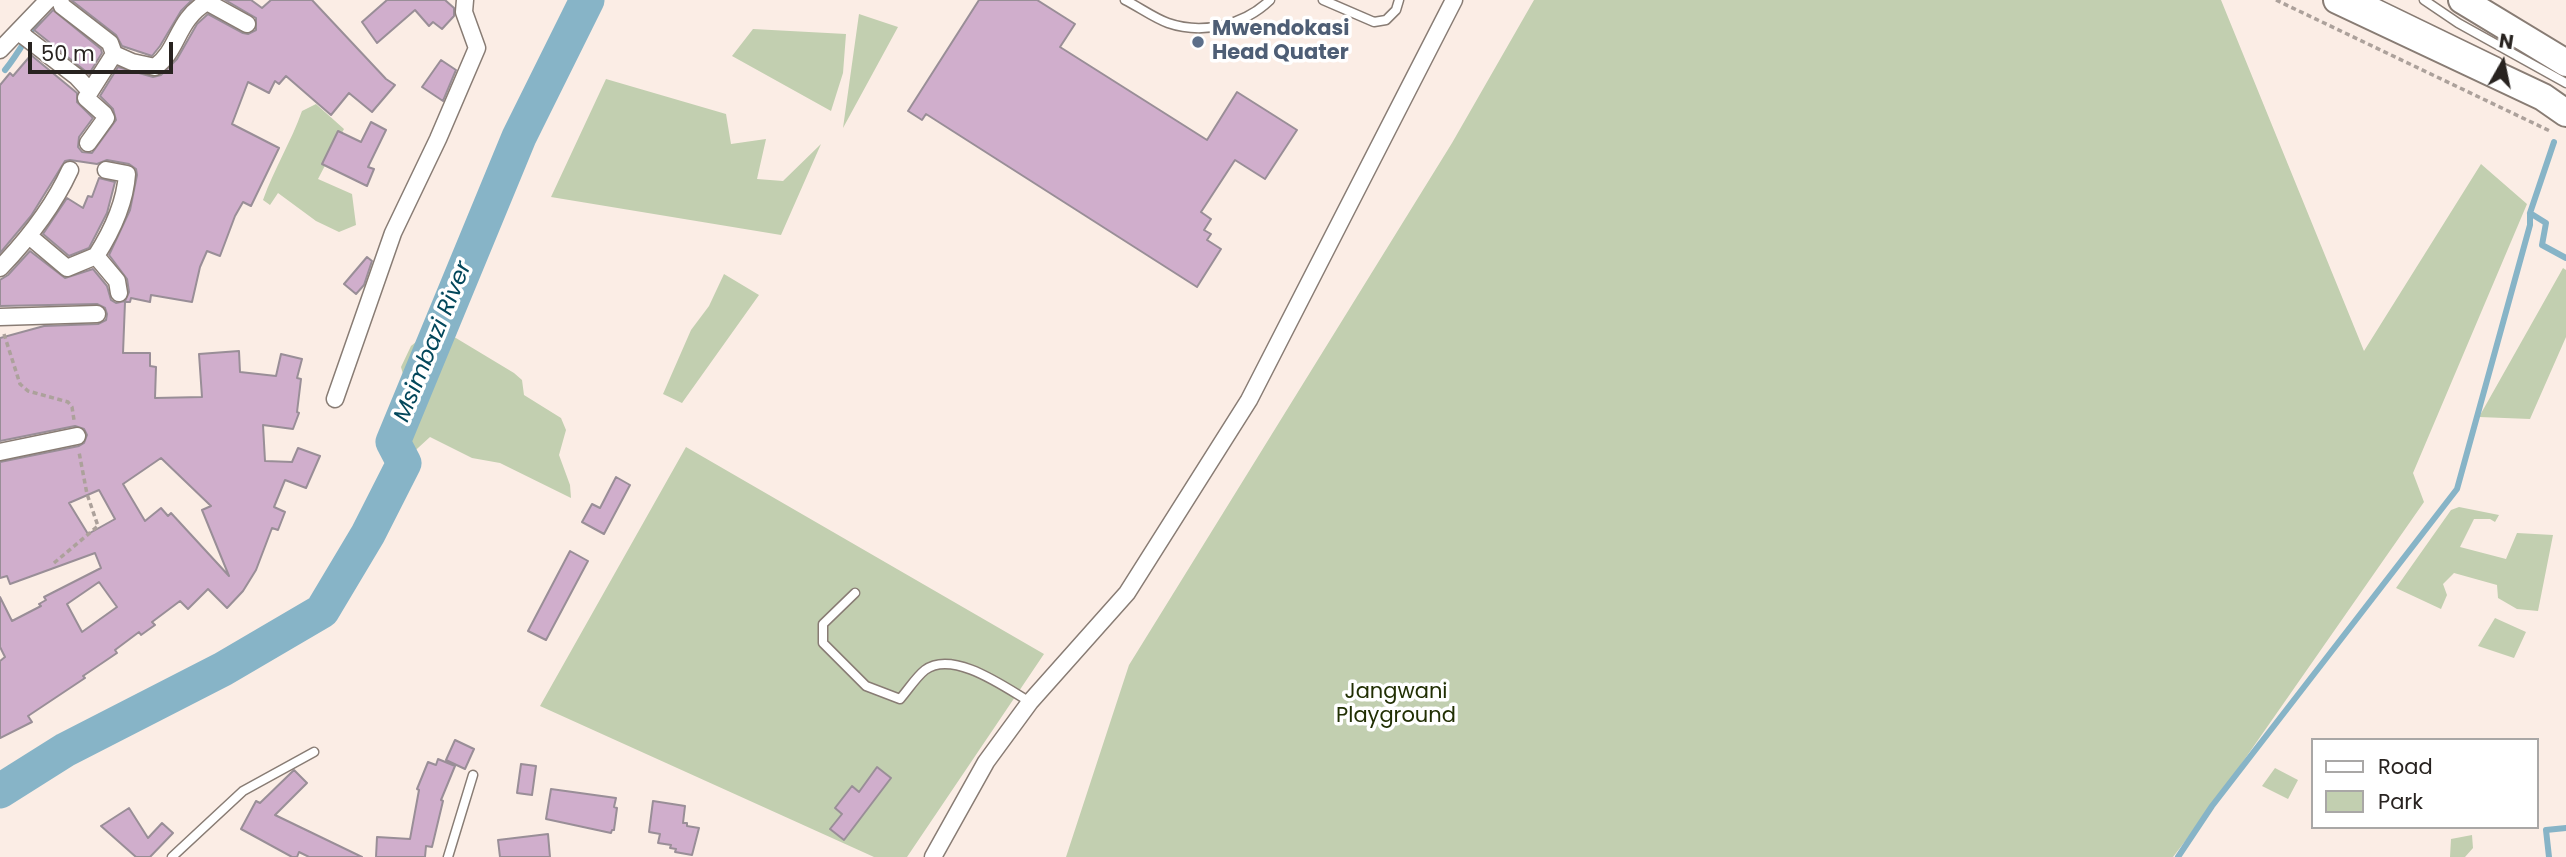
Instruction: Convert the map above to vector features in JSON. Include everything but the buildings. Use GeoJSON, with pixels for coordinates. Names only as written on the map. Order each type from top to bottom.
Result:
{"type":"FeatureCollection","features":[{"type":"Feature","properties":{"kind":"highway"},"geometry":{"type":"LineString","coordinates":[[2337,0],[2543,97],[2561,123]]}},
{"type":"Feature","properties":{"kind":"highway"},"geometry":{"type":"LineString","coordinates":[[2462,0],[2564,68]]}},
{"type":"Feature","properties":{"kind":"street"},"geometry":{"type":"LineString","coordinates":[[0,50],[48,0]]}},
{"type":"Feature","properties":{"kind":"street"},"geometry":{"type":"LineString","coordinates":[[60,0],[62,6],[110,43],[114,54],[132,62],[155,67],[164,61],[181,27],[197,8],[207,2],[247,24]]}},
{"type":"Feature","properties":{"kind":"street"},"geometry":{"type":"LineString","coordinates":[[335,399],[393,233],[438,139],[477,48],[464,12],[465,0]]}},
{"type":"Feature","properties":{"kind":"street"},"geometry":{"type":"LineString","coordinates":[[933,857],[986,762],[1030,702],[1127,593],[1249,400],[1454,0]]}},
{"type":"Feature","properties":{"kind":"street"},"geometry":{"type":"LineString","coordinates":[[20,30],[89,90]]}},
{"type":"Feature","properties":{"kind":"street"},"geometry":{"type":"LineString","coordinates":[[88,143],[106,118],[86,98],[114,54]]}},
{"type":"Feature","properties":{"kind":"street"},"geometry":{"type":"LineString","coordinates":[[0,268],[29,236],[59,194],[70,170]]}},
{"type":"Feature","properties":{"kind":"street"},"geometry":{"type":"LineString","coordinates":[[29,236],[67,268],[96,256],[123,203],[127,187],[127,174],[106,170]]}},
{"type":"Feature","properties":{"kind":"street"},"geometry":{"type":"LineString","coordinates":[[96,256],[117,281],[119,293]]}},
{"type":"Feature","properties":{"kind":"street"},"geometry":{"type":"LineString","coordinates":[[0,317],[97,314]]}},
{"type":"Feature","properties":{"kind":"street"},"geometry":{"type":"LineString","coordinates":[[0,452],[76,436]]}},
{"type":"Feature","properties":{"kind":"lane"},"geometry":{"type":"LineString","coordinates":[[1125,0],[1168,23],[1192,27],[1230,24],[1259,10],[1270,0]]}},
{"type":"Feature","properties":{"kind":"lane"},"geometry":{"type":"LineString","coordinates":[[1323,0],[1374,22],[1386,20],[1396,9],[1399,0]]}},
{"type":"Feature","properties":{"kind":"lane"},"geometry":{"type":"LineString","coordinates":[[2371,0],[2506,65]]}},
{"type":"Feature","properties":{"kind":"lane"},"geometry":{"type":"LineString","coordinates":[[2424,0],[2458,23],[2564,68]]}},
{"type":"Feature","properties":{"kind":"lane"},"geometry":{"type":"LineString","coordinates":[[855,593],[823,624],[823,643],[866,686],[900,699],[926,668],[943,664],[970,667],[1030,702]]}},
{"type":"Feature","properties":{"kind":"lane"},"geometry":{"type":"LineString","coordinates":[[172,857],[243,791],[314,752]]}},
{"type":"Feature","properties":{"kind":"lane"},"geometry":{"type":"LineString","coordinates":[[448,857],[474,775]]}},
{"type":"Feature","properties":{"kind":"path"},"geometry":{"type":"LineString","coordinates":[[2276,0],[2561,123]]}},
{"type":"Feature","properties":{"kind":"green space","name":"Jangwani Playground"},"geometry":{"type":"Polygon","coordinates":[[[1534,0],[2221,0],[2364,351],[2481,164],[2527,204],[2413,473],[2424,502],[2212,806],[2173,857],[1066,857],[1129,665],[1452,143],[1534,0]]]}},
{"type":"Feature","properties":{"kind":"green space"},"geometry":{"type":"Polygon","coordinates":[[[859,14],[898,27],[843,128],[859,14]]]}},
{"type":"Feature","properties":{"kind":"green space"},"geometry":{"type":"Polygon","coordinates":[[[753,29],[846,34],[843,73],[831,111],[732,56],[753,29]]]}},
{"type":"Feature","properties":{"kind":"green space"},"geometry":{"type":"Polygon","coordinates":[[[606,79],[726,114],[731,144],[766,139],[757,179],[783,181],[821,144],[781,235],[551,197],[606,79]]]}},
{"type":"Feature","properties":{"kind":"green space"},"geometry":{"type":"Polygon","coordinates":[[[316,104],[344,129],[318,179],[352,194],[356,225],[339,232],[316,221],[278,193],[270,205],[263,200],[302,111],[316,104]]]}},
{"type":"Feature","properties":{"kind":"green space"},"geometry":{"type":"Polygon","coordinates":[[[2563,268],[2566,270],[2566,337],[2530,419],[2479,417],[2563,268]]]}},
{"type":"Feature","properties":{"kind":"green space"},"geometry":{"type":"Polygon","coordinates":[[[724,274],[759,295],[682,403],[663,394],[691,330],[709,306],[724,274]]]}},
{"type":"Feature","properties":{"kind":"green space"},"geometry":{"type":"Polygon","coordinates":[[[436,326],[514,373],[522,380],[524,395],[561,418],[566,430],[559,455],[570,485],[571,498],[500,463],[472,458],[430,437],[407,458],[399,443],[413,424],[418,404],[408,392],[401,367],[411,346],[436,326]]]}},
{"type":"Feature","properties":{"kind":"green space"},"geometry":{"type":"Polygon","coordinates":[[[686,447],[1044,654],[907,857],[874,857],[540,706],[686,447]]]}},
{"type":"Feature","properties":{"kind":"green space"},"geometry":{"type":"Polygon","coordinates":[[[2459,507],[2499,515],[2495,522],[2490,519],[2474,519],[2460,547],[2506,559],[2517,533],[2553,535],[2538,611],[2517,609],[2498,598],[2497,585],[2454,573],[2443,584],[2447,595],[2441,609],[2396,588],[2451,510],[2459,507]]]}},
{"type":"Feature","properties":{"kind":"green space"},"geometry":{"type":"Polygon","coordinates":[[[2495,618],[2526,632],[2514,658],[2478,646],[2495,618]]]}},
{"type":"Feature","properties":{"kind":"green space"},"geometry":{"type":"Polygon","coordinates":[[[2275,768],[2298,780],[2288,799],[2262,786],[2275,768]]]}},
{"type":"Feature","properties":{"kind":"green space"},"geometry":{"type":"Polygon","coordinates":[[[2472,835],[2473,848],[2465,857],[2450,857],[2451,839],[2472,835]]]}},
{"type":"Feature","properties":{"kind":"waterway","name":"Msimbazi River"},"geometry":{"type":"LineString","coordinates":[[0,791],[65,750],[223,669],[322,611],[368,534],[404,463],[393,442],[519,137],[587,0]]}},
{"type":"Feature","properties":{"kind":"waterway"},"geometry":{"type":"LineString","coordinates":[[5,70],[39,19]]}},
{"type":"Feature","properties":{"kind":"waterway"},"geometry":{"type":"LineString","coordinates":[[2178,857],[2212,806],[2457,489],[2530,225],[2530,213],[2554,142]]}},
{"type":"Feature","properties":{"kind":"waterway"},"geometry":{"type":"LineString","coordinates":[[2530,213],[2546,223],[2542,245],[2566,258]]}},
{"type":"Feature","properties":{"kind":"waterway"},"geometry":{"type":"LineString","coordinates":[[2549,857],[2546,830],[2566,828]]}},
{"type":"Feature","properties":{"kind":"place","name":"Mwendokasi Head Quater"},"geometry":{"type":"Point","coordinates":[1198,42]}}]}
